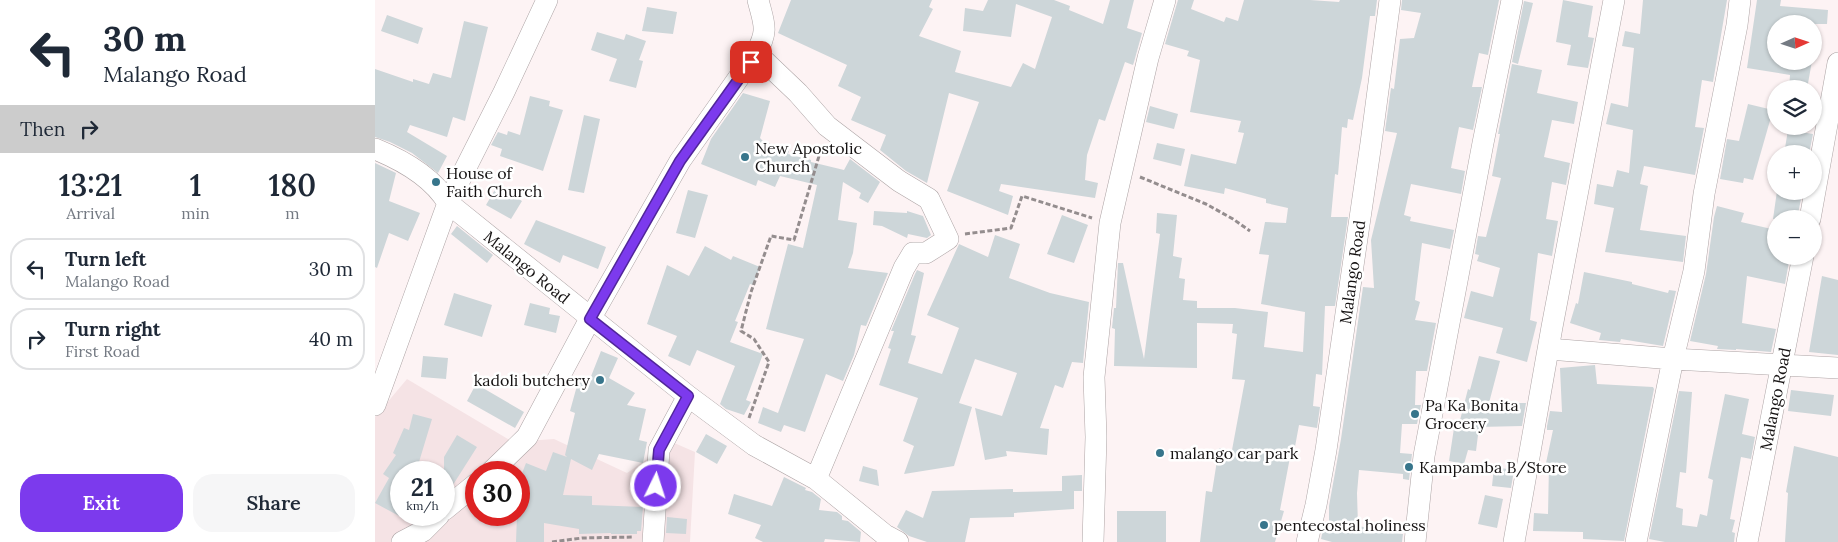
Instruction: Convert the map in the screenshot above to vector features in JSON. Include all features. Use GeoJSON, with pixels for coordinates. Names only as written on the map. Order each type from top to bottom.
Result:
{"type":"FeatureCollection","features":[{"type":"Feature","properties":{"kind":"street"},"geometry":{"type":"LineString","coordinates":[[375,405],[448,204],[547,0]]}},
{"type":"Feature","properties":{"kind":"street"},"geometry":{"type":"LineString","coordinates":[[502,461],[527,437],[590,319],[680,161],[756,53],[763,40],[765,28],[758,0]]}},
{"type":"Feature","properties":{"kind":"street"},"geometry":{"type":"LineString","coordinates":[[1093,542],[1096,437],[1094,377],[1110,223],[1148,58],[1165,0]]}},
{"type":"Feature","properties":{"kind":"street","name":"Malango Road"},"geometry":{"type":"LineString","coordinates":[[1307,542],[1316,505],[1325,450],[1390,0]]}},
{"type":"Feature","properties":{"kind":"street"},"geometry":{"type":"LineString","coordinates":[[1415,542],[1423,456],[1512,0]]}},
{"type":"Feature","properties":{"kind":"street"},"geometry":{"type":"LineString","coordinates":[[1514,542],[1614,0]]}},
{"type":"Feature","properties":{"kind":"street"},"geometry":{"type":"LineString","coordinates":[[1636,542],[1673,359],[1694,271],[1705,194],[1741,0]]}},
{"type":"Feature","properties":{"kind":"street"},"geometry":{"type":"LineString","coordinates":[[756,53],[798,92],[827,126],[899,181],[929,199],[948,239],[926,253],[913,253],[904,268],[816,479]]}},
{"type":"Feature","properties":{"kind":"street"},"geometry":{"type":"LineString","coordinates":[[1812,210],[1838,63]]}},
{"type":"Feature","properties":{"kind":"street","name":"Malango Road"},"geometry":{"type":"LineString","coordinates":[[375,149],[397,158],[428,181],[441,192],[448,204],[688,396],[754,445],[816,479],[885,535],[898,542]]}},
{"type":"Feature","properties":{"kind":"street","name":"Malango Road"},"geometry":{"type":"LineString","coordinates":[[1747,542],[1801,265]]}},
{"type":"Feature","properties":{"kind":"street"},"geometry":{"type":"LineString","coordinates":[[1549,349],[1749,364],[1838,368]]}},
{"type":"Feature","properties":{"kind":"street"},"geometry":{"type":"LineString","coordinates":[[653,539],[659,450],[688,396]]}},
{"type":"Feature","properties":{"kind":"street"},"geometry":{"type":"LineString","coordinates":[[455,501],[465,493]]}},
{"type":"Feature","properties":{"kind":"street"},"geometry":{"type":"LineString","coordinates":[[402,542],[423,531],[428,526]]}},
{"type":"Feature","properties":{"kind":"path"},"geometry":{"type":"LineString","coordinates":[[754,445],[746,427],[769,362],[754,339],[741,331],[751,292],[771,236],[794,240],[797,223],[811,185],[827,126]]}},
{"type":"Feature","properties":{"kind":"path"},"geometry":{"type":"LineString","coordinates":[[1123,166],[1141,177],[1206,204],[1250,231]]}},
{"type":"Feature","properties":{"kind":"path"},"geometry":{"type":"LineString","coordinates":[[948,239],[1011,228],[1022,196],[1110,223]]}},
{"type":"Feature","properties":{"kind":"path"},"geometry":{"type":"LineString","coordinates":[[553,542],[582,538],[653,539]]}},
{"type":"Feature","properties":{"kind":"shaded area"},"geometry":{"type":"Polygon","coordinates":[[[407,379],[513,442],[554,439],[627,473],[672,442],[695,452],[690,542],[375,542],[375,417],[407,379]]]}},
{"type":"Feature","properties":{"kind":"building"},"geometry":{"type":"Polygon","coordinates":[[[791,0],[932,0],[929,7],[933,9],[919,36],[961,51],[955,72],[1011,87],[1023,63],[1035,69],[1052,17],[1016,4],[1011,37],[963,31],[965,8],[983,11],[988,0],[1054,0],[1070,6],[1069,10],[1103,24],[1110,0],[1134,0],[1127,28],[1142,33],[1134,62],[1133,65],[1125,62],[1105,121],[1099,119],[1087,155],[1085,180],[1098,183],[1095,198],[1001,184],[999,191],[1013,196],[1008,215],[947,191],[979,102],[949,93],[927,183],[906,171],[880,150],[886,135],[851,120],[861,97],[838,86],[847,65],[778,33],[791,0]]]}},
{"type":"Feature","properties":{"kind":"building"},"geometry":{"type":"Polygon","coordinates":[[[1178,0],[1194,0],[1191,9],[1224,22],[1226,17],[1238,21],[1244,0],[1339,2],[1340,0],[1377,0],[1375,16],[1370,16],[1362,78],[1353,120],[1348,119],[1347,128],[1342,127],[1338,175],[1335,174],[1331,217],[1348,217],[1335,306],[1325,306],[1322,375],[1316,374],[1313,406],[1320,407],[1317,428],[1299,425],[1294,452],[1291,452],[1280,510],[1284,511],[1275,542],[1200,542],[1206,491],[1212,492],[1219,448],[1232,450],[1245,380],[1232,379],[1237,334],[1232,333],[1233,324],[1197,323],[1197,368],[1114,366],[1115,329],[1112,328],[1114,308],[1116,308],[1118,263],[1123,263],[1144,359],[1160,234],[1156,233],[1157,213],[1177,215],[1173,256],[1182,258],[1179,278],[1185,279],[1183,300],[1197,301],[1197,308],[1235,308],[1268,312],[1264,347],[1303,352],[1305,312],[1261,304],[1269,255],[1259,254],[1265,222],[1286,223],[1288,208],[1266,203],[1266,199],[1225,188],[1224,194],[1184,186],[1191,154],[1236,164],[1244,133],[1238,132],[1241,121],[1190,112],[1200,60],[1187,56],[1189,51],[1165,44],[1178,0]]]}},
{"type":"Feature","properties":{"kind":"building"},"geometry":{"type":"Polygon","coordinates":[[[1402,0],[1499,0],[1488,55],[1479,53],[1472,87],[1482,87],[1473,130],[1459,127],[1451,168],[1465,171],[1461,194],[1411,184],[1404,215],[1411,217],[1410,221],[1454,230],[1450,249],[1422,243],[1415,300],[1420,302],[1415,320],[1436,323],[1427,371],[1416,371],[1415,405],[1421,405],[1417,424],[1402,424],[1400,453],[1412,454],[1409,480],[1403,479],[1403,474],[1359,470],[1357,493],[1358,526],[1403,534],[1402,542],[1332,542],[1321,539],[1324,524],[1329,525],[1329,506],[1341,439],[1363,287],[1374,288],[1371,240],[1397,133],[1385,131],[1391,88],[1394,89],[1400,39],[1414,38],[1421,13],[1401,10],[1402,0]]]}},
{"type":"Feature","properties":{"kind":"building"},"geometry":{"type":"Polygon","coordinates":[[[1563,0],[1593,6],[1588,37],[1594,38],[1588,68],[1567,65],[1571,45],[1556,42],[1563,0]]]}},
{"type":"Feature","properties":{"kind":"building"},"geometry":{"type":"Polygon","coordinates":[[[1643,0],[1727,0],[1713,82],[1702,80],[1695,127],[1704,128],[1695,175],[1644,166],[1640,184],[1648,186],[1640,230],[1686,236],[1683,262],[1605,252],[1614,208],[1594,204],[1597,184],[1613,187],[1617,170],[1629,173],[1633,130],[1606,124],[1611,103],[1628,107],[1634,48],[1622,46],[1625,31],[1640,34],[1643,0]]]}},
{"type":"Feature","properties":{"kind":"building"},"geometry":{"type":"Polygon","coordinates":[[[1757,0],[1781,0],[1780,6],[1828,10],[1827,24],[1823,24],[1823,15],[1767,15],[1767,70],[1810,70],[1809,80],[1790,80],[1790,75],[1747,68],[1757,0]]]}},
{"type":"Feature","properties":{"kind":"building"},"geometry":{"type":"Polygon","coordinates":[[[1524,1],[1533,3],[1518,64],[1512,62],[1524,1]]]}},
{"type":"Feature","properties":{"kind":"building"},"geometry":{"type":"Polygon","coordinates":[[[647,7],[677,12],[673,34],[642,31],[647,7]]]}},
{"type":"Feature","properties":{"kind":"building"},"geometry":{"type":"Polygon","coordinates":[[[387,15],[423,28],[418,44],[381,31],[387,15]]]}},
{"type":"Feature","properties":{"kind":"building"},"geometry":{"type":"Polygon","coordinates":[[[464,21],[488,27],[465,121],[453,117],[447,137],[410,125],[407,132],[447,156],[438,173],[412,153],[375,137],[375,69],[413,82],[413,79],[429,84],[433,73],[451,78],[464,21]]]}},
{"type":"Feature","properties":{"kind":"building"},"geometry":{"type":"Polygon","coordinates":[[[597,32],[624,40],[626,34],[646,41],[639,60],[643,61],[636,88],[609,81],[617,59],[591,50],[597,32]]]}},
{"type":"Feature","properties":{"kind":"building"},"geometry":{"type":"Polygon","coordinates":[[[1512,64],[1542,70],[1537,93],[1578,102],[1574,124],[1552,120],[1544,157],[1570,163],[1566,185],[1552,182],[1546,219],[1558,221],[1552,256],[1538,253],[1530,320],[1537,322],[1527,362],[1496,353],[1503,328],[1464,318],[1471,291],[1493,297],[1500,268],[1477,261],[1479,255],[1475,254],[1478,236],[1486,237],[1501,178],[1492,176],[1512,64]]]}},
{"type":"Feature","properties":{"kind":"building"},"geometry":{"type":"Polygon","coordinates":[[[743,93],[770,101],[760,138],[763,141],[789,151],[788,154],[844,170],[850,159],[880,182],[868,203],[859,198],[861,193],[843,182],[838,220],[857,223],[853,253],[848,268],[888,273],[866,326],[861,325],[854,355],[843,381],[826,374],[805,432],[784,425],[781,432],[758,423],[763,407],[778,413],[804,339],[766,329],[788,244],[803,248],[817,185],[780,176],[775,187],[758,180],[756,186],[701,164],[711,139],[743,93]]]}},
{"type":"Feature","properties":{"kind":"building"},"geometry":{"type":"Polygon","coordinates":[[[530,96],[550,101],[549,106],[563,110],[543,171],[500,156],[502,149],[491,145],[498,132],[507,135],[508,131],[520,135],[530,96]]]}},
{"type":"Feature","properties":{"kind":"building"},"geometry":{"type":"Polygon","coordinates":[[[1748,104],[1767,109],[1767,131],[1753,180],[1744,178],[1743,183],[1720,179],[1727,139],[1739,141],[1748,104]]]}},
{"type":"Feature","properties":{"kind":"building"},"geometry":{"type":"Polygon","coordinates":[[[1150,106],[1178,114],[1174,129],[1146,122],[1150,106]]]}},
{"type":"Feature","properties":{"kind":"building"},"geometry":{"type":"Polygon","coordinates":[[[584,115],[600,119],[584,193],[568,190],[584,115]]]}},
{"type":"Feature","properties":{"kind":"building"},"geometry":{"type":"Polygon","coordinates":[[[1787,135],[1813,135],[1811,145],[1786,145],[1787,135]]]}},
{"type":"Feature","properties":{"kind":"building"},"geometry":{"type":"Polygon","coordinates":[[[1157,143],[1185,149],[1181,166],[1153,159],[1157,143]]]}},
{"type":"Feature","properties":{"kind":"building"},"geometry":{"type":"Polygon","coordinates":[[[375,163],[396,173],[389,201],[420,213],[408,241],[389,233],[377,268],[375,267],[375,163]]]}},
{"type":"Feature","properties":{"kind":"building"},"geometry":{"type":"Polygon","coordinates":[[[497,186],[522,201],[511,219],[486,205],[497,186]]]}},
{"type":"Feature","properties":{"kind":"building"},"geometry":{"type":"Polygon","coordinates":[[[688,190],[708,195],[695,238],[676,233],[688,190]]]}},
{"type":"Feature","properties":{"kind":"building"},"geometry":{"type":"Polygon","coordinates":[[[1776,200],[1801,200],[1799,210],[1774,210],[1776,200]]]}},
{"type":"Feature","properties":{"kind":"building"},"geometry":{"type":"Polygon","coordinates":[[[1717,206],[1744,213],[1741,222],[1767,228],[1767,265],[1788,265],[1785,284],[1747,276],[1742,323],[1776,329],[1771,352],[1717,349],[1718,346],[1690,341],[1706,274],[1717,206]]]}},
{"type":"Feature","properties":{"kind":"building"},"geometry":{"type":"Polygon","coordinates":[[[874,211],[907,213],[907,211],[923,216],[931,235],[927,238],[908,234],[907,238],[882,226],[873,225],[874,211]]]}},
{"type":"Feature","properties":{"kind":"building"},"geometry":{"type":"Polygon","coordinates":[[[1062,215],[1088,225],[1074,263],[1047,254],[1062,215]]]}},
{"type":"Feature","properties":{"kind":"building"},"geometry":{"type":"Polygon","coordinates":[[[536,220],[606,247],[598,269],[563,255],[560,263],[524,244],[536,220]]]}},
{"type":"Feature","properties":{"kind":"building"},"geometry":{"type":"Polygon","coordinates":[[[457,226],[493,255],[487,263],[451,234],[457,226]]]}},
{"type":"Feature","properties":{"kind":"building"},"geometry":{"type":"Polygon","coordinates":[[[995,235],[1020,244],[1009,278],[1050,293],[1089,302],[1083,363],[1072,362],[1063,388],[1055,385],[1040,428],[1049,429],[1047,455],[1006,451],[1007,456],[985,460],[975,408],[1002,416],[1017,373],[975,359],[959,403],[972,407],[954,466],[904,474],[914,446],[903,441],[918,398],[879,385],[891,349],[888,348],[894,331],[891,331],[917,270],[924,273],[911,335],[916,336],[908,363],[942,374],[959,328],[927,315],[959,244],[988,257],[995,235]]]}},
{"type":"Feature","properties":{"kind":"building"},"geometry":{"type":"Polygon","coordinates":[[[705,246],[731,260],[733,256],[760,267],[753,285],[750,284],[735,321],[738,322],[730,342],[763,354],[746,400],[751,402],[744,415],[726,409],[720,404],[735,366],[697,350],[690,366],[668,356],[677,336],[647,324],[667,265],[689,276],[705,246]]]}},
{"type":"Feature","properties":{"kind":"building"},"geometry":{"type":"Polygon","coordinates":[[[1584,272],[1632,282],[1632,284],[1668,293],[1669,290],[1676,291],[1663,346],[1621,339],[1620,342],[1599,340],[1601,333],[1570,323],[1576,303],[1578,304],[1584,272]]]}},
{"type":"Feature","properties":{"kind":"building"},"geometry":{"type":"Polygon","coordinates":[[[1822,276],[1838,280],[1838,355],[1809,352],[1822,276]]]}},
{"type":"Feature","properties":{"kind":"building"},"geometry":{"type":"Polygon","coordinates":[[[454,293],[492,305],[482,337],[444,325],[454,293]]]}},
{"type":"Feature","properties":{"kind":"building"},"geometry":{"type":"Polygon","coordinates":[[[530,303],[550,308],[549,314],[560,316],[556,333],[524,325],[530,303]]]}},
{"type":"Feature","properties":{"kind":"building"},"geometry":{"type":"Polygon","coordinates":[[[601,351],[618,358],[609,378],[635,393],[627,405],[646,409],[639,440],[647,442],[643,463],[599,454],[592,470],[571,459],[563,495],[592,496],[592,505],[643,507],[641,531],[637,531],[637,534],[579,534],[579,529],[544,523],[544,542],[516,542],[517,526],[530,526],[530,465],[546,471],[553,452],[567,457],[565,455],[575,413],[570,411],[578,382],[588,384],[601,351]]]}},
{"type":"Feature","properties":{"kind":"building"},"geometry":{"type":"Polygon","coordinates":[[[423,356],[448,358],[446,379],[421,377],[423,356]]]}},
{"type":"Feature","properties":{"kind":"building"},"geometry":{"type":"Polygon","coordinates":[[[1479,356],[1500,361],[1489,403],[1526,403],[1522,426],[1479,427],[1476,451],[1468,450],[1464,464],[1449,461],[1454,428],[1458,428],[1479,356]]]}},
{"type":"Feature","properties":{"kind":"building"},"geometry":{"type":"Polygon","coordinates":[[[1595,365],[1597,384],[1653,387],[1654,389],[1624,541],[1583,539],[1583,532],[1533,531],[1534,513],[1548,514],[1549,464],[1546,463],[1553,430],[1547,430],[1547,426],[1550,411],[1562,412],[1560,368],[1595,365]]]}},
{"type":"Feature","properties":{"kind":"building"},"geometry":{"type":"Polygon","coordinates":[[[476,384],[524,412],[515,428],[467,401],[476,384]]]}},
{"type":"Feature","properties":{"kind":"building"},"geometry":{"type":"Polygon","coordinates":[[[1791,390],[1834,395],[1831,416],[1788,411],[1791,390]]]}},
{"type":"Feature","properties":{"kind":"building"},"geometry":{"type":"Polygon","coordinates":[[[1679,391],[1692,392],[1686,473],[1680,472],[1676,507],[1683,509],[1682,525],[1697,527],[1700,514],[1707,516],[1713,480],[1708,478],[1725,394],[1749,399],[1742,434],[1755,437],[1751,459],[1741,457],[1730,519],[1735,520],[1732,532],[1735,533],[1734,542],[1665,542],[1649,539],[1679,391]]]}},
{"type":"Feature","properties":{"kind":"building"},"geometry":{"type":"Polygon","coordinates":[[[413,414],[432,419],[419,461],[392,461],[396,455],[393,453],[404,428],[409,430],[413,414]]]}},
{"type":"Feature","properties":{"kind":"building"},"geometry":{"type":"Polygon","coordinates":[[[706,434],[727,446],[717,464],[696,452],[706,434]]]}},
{"type":"Feature","properties":{"kind":"building"},"geometry":{"type":"Polygon","coordinates":[[[457,435],[477,447],[468,461],[465,461],[465,466],[455,482],[455,461],[444,461],[444,457],[457,435]]]}},
{"type":"Feature","properties":{"kind":"building"},"geometry":{"type":"Polygon","coordinates":[[[1794,446],[1838,457],[1838,542],[1785,542],[1788,493],[1786,492],[1794,446]]]}},
{"type":"Feature","properties":{"kind":"building"},"geometry":{"type":"Polygon","coordinates":[[[390,464],[390,511],[375,503],[389,478],[383,474],[390,464]]]}},
{"type":"Feature","properties":{"kind":"building"},"geometry":{"type":"Polygon","coordinates":[[[863,466],[877,470],[879,486],[859,481],[863,466]]]}},
{"type":"Feature","properties":{"kind":"building"},"geometry":{"type":"Polygon","coordinates":[[[1494,467],[1514,470],[1511,488],[1492,486],[1494,467]]]}},
{"type":"Feature","properties":{"kind":"building"},"geometry":{"type":"Polygon","coordinates":[[[1082,475],[1082,491],[1074,491],[1074,509],[1014,513],[1014,517],[970,518],[965,542],[927,542],[909,536],[897,527],[906,510],[923,518],[932,491],[1013,489],[1013,492],[1062,491],[1062,476],[1082,475]]]}},
{"type":"Feature","properties":{"kind":"building"},"geometry":{"type":"Polygon","coordinates":[[[784,477],[806,488],[805,490],[812,492],[821,499],[819,510],[837,512],[842,516],[842,520],[848,521],[861,532],[860,542],[825,539],[824,542],[763,542],[755,538],[761,525],[728,514],[734,494],[772,506],[784,477]]]}},
{"type":"Feature","properties":{"kind":"building"},"geometry":{"type":"Polygon","coordinates":[[[1485,495],[1503,499],[1497,528],[1478,524],[1485,495]]]}},
{"type":"Feature","properties":{"kind":"building"},"geometry":{"type":"Polygon","coordinates":[[[1117,511],[1166,511],[1166,542],[1117,542],[1117,511]]]}},
{"type":"Feature","properties":{"kind":"building"},"geometry":{"type":"Polygon","coordinates":[[[667,517],[687,519],[686,534],[666,533],[667,517]]]}},
{"type":"Feature","properties":{"kind":"place","name":"New Apostolic Church"},"geometry":{"type":"Point","coordinates":[745,157]}},
{"type":"Feature","properties":{"kind":"place","name":"House of Faith Church"},"geometry":{"type":"Point","coordinates":[436,182]}},
{"type":"Feature","properties":{"kind":"place","name":"kadoli butchery"},"geometry":{"type":"Point","coordinates":[600,380]}},
{"type":"Feature","properties":{"kind":"place","name":"Pa Ka Bonita Grocery"},"geometry":{"type":"Point","coordinates":[1415,414]}},
{"type":"Feature","properties":{"kind":"place","name":"malango car park"},"geometry":{"type":"Point","coordinates":[1160,453]}},
{"type":"Feature","properties":{"kind":"place","name":"Kampamba B/Store"},"geometry":{"type":"Point","coordinates":[1409,467]}},
{"type":"Feature","properties":{"kind":"place","name":"pentecostal holiness"},"geometry":{"type":"Point","coordinates":[1264,525]}},
{"type":"Feature","properties":{"kind":"route"},"geometry":{"type":"LineString","coordinates":[[656,486],[659,450],[688,396],[590,319],[680,161],[751,62]]}}]}
